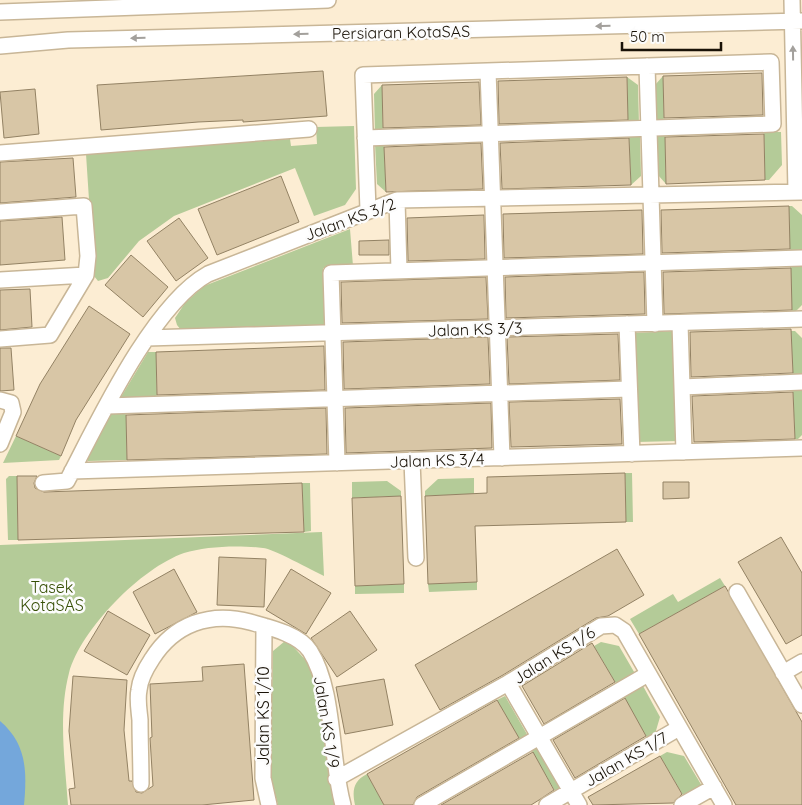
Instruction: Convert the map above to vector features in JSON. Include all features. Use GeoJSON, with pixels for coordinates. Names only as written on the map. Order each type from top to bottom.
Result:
{"type":"FeatureCollection","features":[{"type":"Feature","properties":{"kind":"street","name":"Persiaran KotaSAS"},"geometry":{"type":"LineString","coordinates":[[0,12],[259,1],[328,0]]}},
{"type":"Feature","properties":{"kind":"street"},"geometry":{"type":"LineString","coordinates":[[792,0],[797,21],[799,192]]}},
{"type":"Feature","properties":{"kind":"street","name":"Persiaran KotaSAS"},"geometry":{"type":"LineString","coordinates":[[0,46],[68,40],[797,21]]}},
{"type":"Feature","properties":{"kind":"street"},"geometry":{"type":"LineString","coordinates":[[365,138],[773,124],[772,62],[363,75],[365,138],[368,210]]}},
{"type":"Feature","properties":{"kind":"street"},"geometry":{"type":"LineString","coordinates":[[646,66],[655,324]]}},
{"type":"Feature","properties":{"kind":"street"},"geometry":{"type":"LineString","coordinates":[[488,71],[502,458]]}},
{"type":"Feature","properties":{"kind":"street"},"geometry":{"type":"LineString","coordinates":[[0,152],[308,129]]}},
{"type":"Feature","properties":{"kind":"street","name":"Jalan KS 3/2"},"geometry":{"type":"LineString","coordinates":[[72,472],[107,406],[148,338],[178,296],[202,277],[368,210],[397,200],[799,192]]}},
{"type":"Feature","properties":{"kind":"street"},"geometry":{"type":"LineString","coordinates":[[397,200],[399,271]]}},
{"type":"Feature","properties":{"kind":"street"},"geometry":{"type":"LineString","coordinates":[[0,212],[84,206],[88,256],[86,275],[50,335],[0,339]]}},
{"type":"Feature","properties":{"kind":"street"},"geometry":{"type":"LineString","coordinates":[[336,463],[331,273],[802,258]]}},
{"type":"Feature","properties":{"kind":"street"},"geometry":{"type":"LineString","coordinates":[[0,280],[86,275]]}},
{"type":"Feature","properties":{"kind":"street","name":"Jalan KS 3/3"},"geometry":{"type":"LineString","coordinates":[[148,338],[802,319]]}},
{"type":"Feature","properties":{"kind":"street"},"geometry":{"type":"LineString","coordinates":[[680,323],[684,452]]}},
{"type":"Feature","properties":{"kind":"street"},"geometry":{"type":"LineString","coordinates":[[627,324],[632,454]]}},
{"type":"Feature","properties":{"kind":"street"},"geometry":{"type":"LineString","coordinates":[[682,387],[802,382]]}},
{"type":"Feature","properties":{"kind":"street"},"geometry":{"type":"LineString","coordinates":[[107,406],[629,389]]}},
{"type":"Feature","properties":{"kind":"street"},"geometry":{"type":"LineString","coordinates":[[0,444],[13,412],[6,402]]}},
{"type":"Feature","properties":{"kind":"street","name":"Jalan KS 3/4"},"geometry":{"type":"LineString","coordinates":[[72,472],[802,448]]}},
{"type":"Feature","properties":{"kind":"street"},"geometry":{"type":"LineString","coordinates":[[412,461],[416,558]]}},
{"type":"Feature","properties":{"kind":"street"},"geometry":{"type":"LineString","coordinates":[[43,483],[67,482],[72,472]]}},
{"type":"Feature","properties":{"kind":"street"},"geometry":{"type":"LineString","coordinates":[[737,592],[802,705]]}},
{"type":"Feature","properties":{"kind":"street","name":"Jalan KS 1/9"},"geometry":{"type":"LineString","coordinates":[[142,784],[139,690],[145,671],[163,643],[184,626],[202,619],[222,617],[264,626],[294,638],[309,648],[318,665],[326,693],[336,779],[343,805]]}},
{"type":"Feature","properties":{"kind":"street","name":"Jalan KS 1/6"},"geometry":{"type":"LineString","coordinates":[[336,779],[508,683],[601,626],[615,625],[624,631],[724,805]]}},
{"type":"Feature","properties":{"kind":"street","name":"Jalan KS 1/10"},"geometry":{"type":"LineString","coordinates":[[264,626],[263,778],[269,805]]}},
{"type":"Feature","properties":{"kind":"street"},"geometry":{"type":"LineString","coordinates":[[783,673],[802,662]]}},
{"type":"Feature","properties":{"kind":"street"},"geometry":{"type":"LineString","coordinates":[[422,805],[648,674]]}},
{"type":"Feature","properties":{"kind":"street"},"geometry":{"type":"LineString","coordinates":[[508,683],[579,805]]}},
{"type":"Feature","properties":{"kind":"street","name":"Jalan KS 1/7"},"geometry":{"type":"LineString","coordinates":[[547,805],[679,728]]}},
{"type":"Feature","properties":{"kind":"street"},"geometry":{"type":"LineString","coordinates":[[682,805],[714,787]]}},
{"type":"Feature","properties":{"kind":"green space"},"geometry":{"type":"Polygon","coordinates":[[[663,76],[664,124],[656,124],[655,85],[663,76]]]}},
{"type":"Feature","properties":{"kind":"green space"},"geometry":{"type":"Polygon","coordinates":[[[627,77],[638,85],[639,125],[628,126],[627,77]]]}},
{"type":"Feature","properties":{"kind":"green space"},"geometry":{"type":"Polygon","coordinates":[[[382,85],[383,134],[375,134],[374,94],[382,85]]]}},
{"type":"Feature","properties":{"kind":"green space"},"geometry":{"type":"Polygon","coordinates":[[[354,126],[356,189],[345,205],[314,216],[295,168],[174,216],[139,241],[108,278],[98,281],[94,276],[86,154],[290,139],[291,146],[317,144],[316,127],[354,126]]]}},
{"type":"Feature","properties":{"kind":"green space"},"geometry":{"type":"Polygon","coordinates":[[[764,132],[781,132],[782,165],[769,180],[765,180],[764,132]]]}},
{"type":"Feature","properties":{"kind":"green space"},"geometry":{"type":"Polygon","coordinates":[[[629,136],[640,136],[641,176],[631,185],[629,136]]]}},
{"type":"Feature","properties":{"kind":"green space"},"geometry":{"type":"Polygon","coordinates":[[[656,136],[665,136],[666,184],[658,175],[656,136]]]}},
{"type":"Feature","properties":{"kind":"green space"},"geometry":{"type":"Polygon","coordinates":[[[375,144],[384,144],[386,192],[377,184],[375,144]]]}},
{"type":"Feature","properties":{"kind":"green space"},"geometry":{"type":"Polygon","coordinates":[[[789,206],[792,206],[802,215],[802,254],[790,254],[789,206]]]}},
{"type":"Feature","properties":{"kind":"green space"},"geometry":{"type":"Polygon","coordinates":[[[350,229],[353,266],[323,268],[325,328],[181,330],[177,325],[175,318],[185,303],[204,286],[350,229]]]}},
{"type":"Feature","properties":{"kind":"green space"},"geometry":{"type":"Polygon","coordinates":[[[802,263],[802,305],[795,312],[792,312],[790,264],[802,263]]]}},
{"type":"Feature","properties":{"kind":"green space"},"geometry":{"type":"Polygon","coordinates":[[[676,331],[678,441],[636,442],[633,333],[676,331]]]}},
{"type":"Feature","properties":{"kind":"green space"},"geometry":{"type":"Polygon","coordinates":[[[791,331],[795,331],[802,338],[802,379],[793,379],[791,331]]]}},
{"type":"Feature","properties":{"kind":"green space"},"geometry":{"type":"Polygon","coordinates":[[[148,352],[156,352],[157,400],[124,401],[121,397],[148,352]]]}},
{"type":"Feature","properties":{"kind":"green space"},"geometry":{"type":"Polygon","coordinates":[[[793,391],[802,391],[802,435],[798,439],[795,439],[793,391]]]}},
{"type":"Feature","properties":{"kind":"green space"},"geometry":{"type":"Polygon","coordinates":[[[126,412],[127,460],[88,461],[85,457],[111,413],[126,412]]]}},
{"type":"Feature","properties":{"kind":"green space"},"geometry":{"type":"Polygon","coordinates":[[[16,436],[61,456],[59,460],[3,463],[16,436]]]}},
{"type":"Feature","properties":{"kind":"green space"},"geometry":{"type":"Polygon","coordinates":[[[625,473],[632,473],[633,522],[626,522],[625,473]]]}},
{"type":"Feature","properties":{"kind":"green space"},"geometry":{"type":"Polygon","coordinates":[[[9,476],[17,476],[18,540],[8,540],[6,479],[9,476]]]}},
{"type":"Feature","properties":{"kind":"green space"},"geometry":{"type":"Polygon","coordinates":[[[474,478],[474,494],[425,496],[425,491],[438,479],[474,478]]]}},
{"type":"Feature","properties":{"kind":"green space"},"geometry":{"type":"Polygon","coordinates":[[[387,481],[401,491],[401,496],[352,498],[352,482],[387,481]]]}},
{"type":"Feature","properties":{"kind":"green space"},"geometry":{"type":"Polygon","coordinates":[[[302,483],[310,483],[311,531],[304,532],[302,483]]]}},
{"type":"Feature","properties":{"kind":"green space","name":"Tasek KotaSAS"},"geometry":{"type":"Polygon","coordinates":[[[322,532],[324,576],[268,549],[223,547],[184,553],[167,561],[132,586],[99,620],[86,638],[69,673],[63,722],[68,805],[0,805],[0,545],[322,532]]]}},
{"type":"Feature","properties":{"kind":"green space"},"geometry":{"type":"Polygon","coordinates":[[[720,578],[725,586],[639,634],[630,619],[673,594],[678,602],[720,578]]]}},
{"type":"Feature","properties":{"kind":"green space"},"geometry":{"type":"Polygon","coordinates":[[[477,582],[477,590],[429,592],[428,584],[477,582]]]}},
{"type":"Feature","properties":{"kind":"green space"},"geometry":{"type":"Polygon","coordinates":[[[404,584],[404,593],[355,594],[355,586],[404,584]]]}},
{"type":"Feature","properties":{"kind":"green space"},"geometry":{"type":"Polygon","coordinates":[[[285,641],[289,642],[311,666],[314,673],[330,773],[338,805],[278,805],[270,775],[273,651],[285,641]]]}},
{"type":"Feature","properties":{"kind":"green space"},"geometry":{"type":"Polygon","coordinates":[[[601,642],[619,646],[637,677],[618,687],[594,646],[601,642]]]}},
{"type":"Feature","properties":{"kind":"green space"},"geometry":{"type":"Polygon","coordinates":[[[643,686],[660,717],[655,734],[647,738],[624,697],[643,686]]]}},
{"type":"Feature","properties":{"kind":"green space"},"geometry":{"type":"Polygon","coordinates":[[[505,696],[528,736],[520,740],[497,700],[505,696]]]}},
{"type":"Feature","properties":{"kind":"green space"},"geometry":{"type":"Polygon","coordinates":[[[539,746],[562,786],[555,791],[532,751],[539,746]]]}},
{"type":"Feature","properties":{"kind":"green space"},"geometry":{"type":"Polygon","coordinates":[[[667,752],[684,756],[702,786],[684,797],[660,756],[667,752]]]}},
{"type":"Feature","properties":{"kind":"green space"},"geometry":{"type":"Polygon","coordinates":[[[367,774],[384,805],[355,805],[356,783],[367,774]]]}},
{"type":"Feature","properties":{"kind":"water"},"geometry":{"type":"Polygon","coordinates":[[[0,721],[16,739],[23,759],[25,770],[24,805],[0,805],[0,721]]]}},
{"type":"Feature","properties":{"kind":"building"},"geometry":{"type":"Polygon","coordinates":[[[323,71],[327,116],[243,122],[243,120],[198,122],[101,130],[97,85],[323,71]]]}},
{"type":"Feature","properties":{"kind":"building"},"geometry":{"type":"Polygon","coordinates":[[[762,73],[763,115],[664,118],[663,76],[762,73]]]}},
{"type":"Feature","properties":{"kind":"building"},"geometry":{"type":"Polygon","coordinates":[[[627,77],[628,120],[499,124],[498,81],[627,77]]]}},
{"type":"Feature","properties":{"kind":"building"},"geometry":{"type":"Polygon","coordinates":[[[479,82],[481,125],[383,128],[382,85],[479,82]]]}},
{"type":"Feature","properties":{"kind":"building"},"geometry":{"type":"Polygon","coordinates":[[[35,89],[39,134],[4,138],[0,92],[35,89]]]}},
{"type":"Feature","properties":{"kind":"building"},"geometry":{"type":"Polygon","coordinates":[[[764,134],[765,180],[666,184],[665,137],[764,134]]]}},
{"type":"Feature","properties":{"kind":"building"},"geometry":{"type":"Polygon","coordinates":[[[629,138],[631,185],[502,189],[500,143],[629,138]]]}},
{"type":"Feature","properties":{"kind":"building"},"geometry":{"type":"Polygon","coordinates":[[[481,143],[483,189],[386,192],[384,147],[481,143]]]}},
{"type":"Feature","properties":{"kind":"building"},"geometry":{"type":"Polygon","coordinates":[[[73,158],[76,197],[0,203],[0,162],[73,158]]]}},
{"type":"Feature","properties":{"kind":"building"},"geometry":{"type":"Polygon","coordinates":[[[281,176],[299,222],[217,255],[198,209],[281,176]]]}},
{"type":"Feature","properties":{"kind":"building"},"geometry":{"type":"Polygon","coordinates":[[[789,206],[790,249],[662,253],[661,210],[789,206]]]}},
{"type":"Feature","properties":{"kind":"building"},"geometry":{"type":"Polygon","coordinates":[[[642,210],[643,254],[504,258],[503,214],[642,210]]]}},
{"type":"Feature","properties":{"kind":"building"},"geometry":{"type":"Polygon","coordinates":[[[484,215],[485,259],[408,261],[407,218],[484,215]]]}},
{"type":"Feature","properties":{"kind":"building"},"geometry":{"type":"Polygon","coordinates":[[[62,217],[65,260],[0,265],[0,221],[62,217]]]}},
{"type":"Feature","properties":{"kind":"building"},"geometry":{"type":"Polygon","coordinates":[[[179,218],[208,258],[176,281],[147,241],[179,218]]]}},
{"type":"Feature","properties":{"kind":"building"},"geometry":{"type":"Polygon","coordinates":[[[389,240],[389,255],[359,255],[359,241],[389,240]]]}},
{"type":"Feature","properties":{"kind":"building"},"geometry":{"type":"Polygon","coordinates":[[[131,255],[168,287],[143,317],[105,285],[131,255]]]}},
{"type":"Feature","properties":{"kind":"building"},"geometry":{"type":"Polygon","coordinates":[[[791,268],[792,310],[664,314],[663,272],[791,268]]]}},
{"type":"Feature","properties":{"kind":"building"},"geometry":{"type":"Polygon","coordinates":[[[644,272],[645,314],[506,318],[505,277],[644,272]]]}},
{"type":"Feature","properties":{"kind":"building"},"geometry":{"type":"Polygon","coordinates":[[[486,277],[488,319],[342,323],[341,282],[486,277]]]}},
{"type":"Feature","properties":{"kind":"building"},"geometry":{"type":"Polygon","coordinates":[[[30,289],[32,327],[0,330],[0,290],[30,289]]]}},
{"type":"Feature","properties":{"kind":"building"},"geometry":{"type":"Polygon","coordinates":[[[89,306],[130,334],[76,420],[61,456],[16,436],[40,384],[89,306]]]}},
{"type":"Feature","properties":{"kind":"building"},"geometry":{"type":"Polygon","coordinates":[[[791,329],[793,373],[691,377],[690,332],[791,329]]]}},
{"type":"Feature","properties":{"kind":"building"},"geometry":{"type":"Polygon","coordinates":[[[618,334],[620,380],[509,384],[507,337],[618,334]]]}},
{"type":"Feature","properties":{"kind":"building"},"geometry":{"type":"Polygon","coordinates":[[[488,337],[490,384],[344,389],[343,342],[488,337]]]}},
{"type":"Feature","properties":{"kind":"building"},"geometry":{"type":"Polygon","coordinates":[[[324,346],[325,390],[157,395],[156,352],[324,346]]]}},
{"type":"Feature","properties":{"kind":"building"},"geometry":{"type":"Polygon","coordinates":[[[0,348],[11,348],[14,390],[0,391],[0,348]]]}},
{"type":"Feature","properties":{"kind":"building"},"geometry":{"type":"Polygon","coordinates":[[[793,392],[795,439],[694,442],[692,396],[793,392]]]}},
{"type":"Feature","properties":{"kind":"building"},"geometry":{"type":"Polygon","coordinates":[[[620,399],[622,444],[511,447],[509,402],[620,399]]]}},
{"type":"Feature","properties":{"kind":"building"},"geometry":{"type":"Polygon","coordinates":[[[491,403],[492,448],[346,453],[345,408],[491,403]]]}},
{"type":"Feature","properties":{"kind":"building"},"geometry":{"type":"Polygon","coordinates":[[[326,408],[327,454],[127,460],[126,415],[326,408]]]}},
{"type":"Feature","properties":{"kind":"building"},"geometry":{"type":"Polygon","coordinates":[[[625,473],[626,522],[475,526],[477,582],[428,584],[425,496],[487,493],[487,477],[625,473]]]}},
{"type":"Feature","properties":{"kind":"building"},"geometry":{"type":"Polygon","coordinates":[[[17,476],[37,476],[34,483],[35,488],[44,492],[302,483],[304,532],[18,540],[17,476]]]}},
{"type":"Feature","properties":{"kind":"building"},"geometry":{"type":"Polygon","coordinates":[[[663,482],[689,482],[689,498],[663,499],[663,482]]]}},
{"type":"Feature","properties":{"kind":"building"},"geometry":{"type":"Polygon","coordinates":[[[401,496],[404,584],[355,586],[352,498],[401,496]]]}},
{"type":"Feature","properties":{"kind":"building"},"geometry":{"type":"Polygon","coordinates":[[[781,537],[802,573],[802,635],[786,644],[738,562],[781,537]]]}},
{"type":"Feature","properties":{"kind":"building"},"geometry":{"type":"Polygon","coordinates":[[[617,549],[644,595],[608,616],[596,618],[503,675],[440,710],[415,665],[617,549]]]}},
{"type":"Feature","properties":{"kind":"building"},"geometry":{"type":"Polygon","coordinates":[[[219,557],[266,559],[264,607],[217,605],[219,557]]]}},
{"type":"Feature","properties":{"kind":"building"},"geometry":{"type":"Polygon","coordinates":[[[174,569],[197,612],[155,634],[133,592],[174,569]]]}},
{"type":"Feature","properties":{"kind":"building"},"geometry":{"type":"Polygon","coordinates":[[[291,569],[331,593],[306,634],[266,610],[291,569]]]}},
{"type":"Feature","properties":{"kind":"building"},"geometry":{"type":"Polygon","coordinates":[[[725,586],[802,722],[802,805],[736,805],[639,634],[725,586]]]}},
{"type":"Feature","properties":{"kind":"building"},"geometry":{"type":"Polygon","coordinates":[[[108,611],[150,635],[127,675],[84,651],[108,611]]]}},
{"type":"Feature","properties":{"kind":"building"},"geometry":{"type":"Polygon","coordinates":[[[350,611],[377,650],[337,677],[311,638],[350,611]]]}},
{"type":"Feature","properties":{"kind":"building"},"geometry":{"type":"Polygon","coordinates":[[[592,643],[615,682],[544,724],[522,686],[592,643]]]}},
{"type":"Feature","properties":{"kind":"building"},"geometry":{"type":"Polygon","coordinates":[[[244,664],[254,800],[202,805],[71,805],[69,789],[75,788],[69,731],[73,676],[127,680],[124,730],[129,781],[132,781],[136,792],[142,793],[153,786],[150,738],[152,737],[150,684],[203,681],[202,667],[244,664]]]}},
{"type":"Feature","properties":{"kind":"building"},"geometry":{"type":"Polygon","coordinates":[[[384,679],[393,725],[345,734],[336,687],[384,679]]]}},
{"type":"Feature","properties":{"kind":"building"},"geometry":{"type":"Polygon","coordinates":[[[625,698],[646,736],[575,778],[553,740],[625,698]]]}},
{"type":"Feature","properties":{"kind":"building"},"geometry":{"type":"Polygon","coordinates":[[[497,700],[519,738],[417,797],[413,805],[384,805],[367,774],[497,700]]]}},
{"type":"Feature","properties":{"kind":"building"},"geometry":{"type":"Polygon","coordinates":[[[533,752],[554,790],[531,805],[441,805],[533,752]]]}},
{"type":"Feature","properties":{"kind":"building"},"geometry":{"type":"Polygon","coordinates":[[[660,756],[682,794],[673,803],[593,805],[588,797],[660,756]]]}}]}
